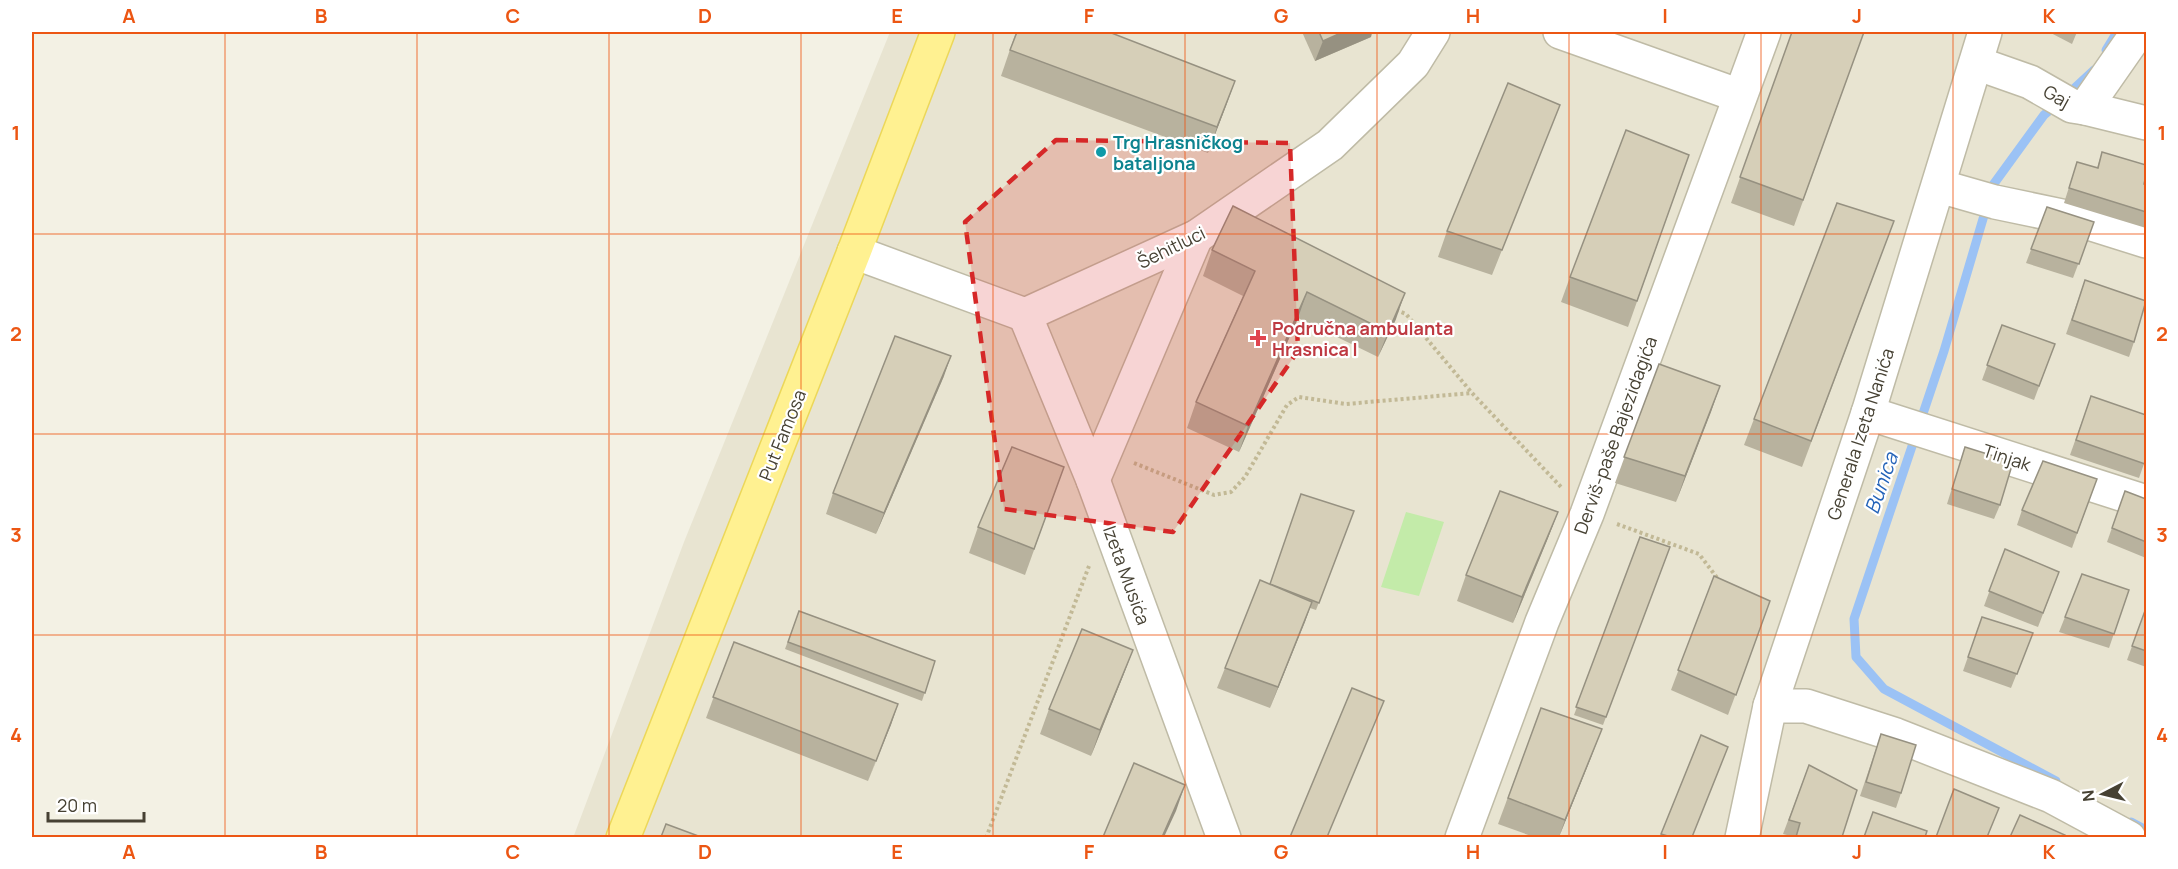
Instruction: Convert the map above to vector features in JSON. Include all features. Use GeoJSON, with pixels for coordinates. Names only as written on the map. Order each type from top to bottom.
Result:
{"type":"FeatureCollection","features":[{"type":"Feature","properties":{"kind":"main road","name":"Put Famosa"},"geometry":{"type":"LineString","coordinates":[[623,837],[854,252],[938,32]]}},
{"type":"Feature","properties":{"kind":"street","name":"Šehitluci"},"geometry":{"type":"LineString","coordinates":[[1025,315],[1196,237],[1330,145],[1413,64],[1434,32]]}},
{"type":"Feature","properties":{"kind":"street"},"geometry":{"type":"LineString","coordinates":[[1560,32],[1740,96]]}},
{"type":"Feature","properties":{"kind":"street","name":"Derviš-paše Bajezidagića"},"geometry":{"type":"LineString","coordinates":[[1462,837],[1542,621],[1587,514],[1764,32]]}},
{"type":"Feature","properties":{"kind":"street","name":"Generala Izeta Nanića"},"geometry":{"type":"LineString","coordinates":[[1742,837],[1770,706],[1882,418],[1939,186],[1985,32]]}},
{"type":"Feature","properties":{"kind":"street","name":"Gaj"},"geometry":{"type":"LineString","coordinates":[[1976,63],[2030,82],[2078,107],[2138,32]]}},
{"type":"Feature","properties":{"kind":"street"},"geometry":{"type":"LineString","coordinates":[[2078,107],[2146,123]]}},
{"type":"Feature","properties":{"kind":"street"},"geometry":{"type":"LineString","coordinates":[[1939,186],[1985,199],[2076,219],[2146,241]]}},
{"type":"Feature","properties":{"kind":"street"},"geometry":{"type":"LineString","coordinates":[[1100,466],[1196,237]]}},
{"type":"Feature","properties":{"kind":"street"},"geometry":{"type":"LineString","coordinates":[[854,252],[1025,315]]}},
{"type":"Feature","properties":{"kind":"street","name":"Izeta Musića"},"geometry":{"type":"LineString","coordinates":[[1025,315],[1100,466],[1106,520],[1224,837]]}},
{"type":"Feature","properties":{"kind":"street","name":"Tinjak"},"geometry":{"type":"LineString","coordinates":[[1882,418],[2146,502]]}},
{"type":"Feature","properties":{"kind":"street"},"geometry":{"type":"LineString","coordinates":[[1770,706],[1806,706],[1896,735],[2051,796],[2129,837]]}},
{"type":"Feature","properties":{"kind":"path"},"geometry":{"type":"LineString","coordinates":[[1396,309],[1406,314],[1472,393],[1587,514],[1699,554],[1719,581]]}},
{"type":"Feature","properties":{"kind":"path"},"geometry":{"type":"LineString","coordinates":[[1100,466],[1214,495],[1231,492],[1245,477],[1287,405],[1299,397],[1346,404],[1472,393]]}},
{"type":"Feature","properties":{"kind":"path"},"geometry":{"type":"LineString","coordinates":[[986,837],[1106,520]]}},
{"type":"Feature","properties":{"kind":"highlighted area"},"geometry":{"type":"Polygon","coordinates":[[[1056,140],[1290,143],[1298,351],[1173,532],[1004,509],[965,222],[1056,140]]]}},
{"type":"Feature","properties":{"kind":"shaded area"},"geometry":{"type":"Polygon","coordinates":[[[890,32],[2146,32],[2146,837],[573,838],[684,542],[890,32]]]}},
{"type":"Feature","properties":{"kind":"green space"},"geometry":{"type":"Polygon","coordinates":[[[1406,512],[1444,522],[1419,596],[1381,587],[1406,512]]]}},
{"type":"Feature","properties":{"kind":"building"},"geometry":{"type":"Polygon","coordinates":[[[1017,32],[1109,32],[1235,81],[1217,127],[1010,50],[1017,32]]]}},
{"type":"Feature","properties":{"kind":"building"},"geometry":{"type":"Polygon","coordinates":[[[1319,32],[1343,32],[1323,41],[1319,32]]]}},
{"type":"Feature","properties":{"kind":"building"},"geometry":{"type":"Polygon","coordinates":[[[1792,32],[1864,32],[1803,200],[1740,177],[1792,32]]]}},
{"type":"Feature","properties":{"kind":"building"},"geometry":{"type":"Polygon","coordinates":[[[1508,83],[1560,105],[1502,250],[1447,231],[1508,83]]]}},
{"type":"Feature","properties":{"kind":"building"},"geometry":{"type":"Polygon","coordinates":[[[1626,130],[1689,155],[1637,301],[1570,277],[1626,130]]]}},
{"type":"Feature","properties":{"kind":"building"},"geometry":{"type":"Polygon","coordinates":[[[2102,152],[2146,165],[2144,184],[2146,185],[2146,212],[2069,188],[2077,162],[2098,168],[2102,152]]]}},
{"type":"Feature","properties":{"kind":"building"},"geometry":{"type":"Polygon","coordinates":[[[1837,203],[1894,221],[1811,441],[1754,419],[1837,203]]]}},
{"type":"Feature","properties":{"kind":"building","name":"Područna ambulanta Hrasnica I"},"geometry":{"type":"Polygon","coordinates":[[[1233,206],[1405,293],[1388,332],[1307,292],[1248,426],[1196,402],[1255,271],[1212,250],[1233,206]]]}},
{"type":"Feature","properties":{"kind":"building"},"geometry":{"type":"Polygon","coordinates":[[[2047,207],[2094,222],[2079,264],[2031,249],[2047,207]]]}},
{"type":"Feature","properties":{"kind":"building"},"geometry":{"type":"Polygon","coordinates":[[[2085,280],[2146,301],[2134,342],[2072,320],[2085,280]]]}},
{"type":"Feature","properties":{"kind":"building"},"geometry":{"type":"Polygon","coordinates":[[[2002,325],[2055,344],[2039,386],[1987,365],[2002,325]]]}},
{"type":"Feature","properties":{"kind":"building"},"geometry":{"type":"Polygon","coordinates":[[[895,336],[951,356],[884,513],[833,493],[895,336]]]}},
{"type":"Feature","properties":{"kind":"building"},"geometry":{"type":"Polygon","coordinates":[[[1659,364],[1720,386],[1685,476],[1624,457],[1659,364]]]}},
{"type":"Feature","properties":{"kind":"building"},"geometry":{"type":"Polygon","coordinates":[[[2091,396],[2146,415],[2145,464],[2076,440],[2091,396]]]}},
{"type":"Feature","properties":{"kind":"building"},"geometry":{"type":"Polygon","coordinates":[[[1012,447],[1064,467],[1034,549],[978,527],[1012,447]]]}},
{"type":"Feature","properties":{"kind":"building"},"geometry":{"type":"Polygon","coordinates":[[[1965,447],[2013,462],[2000,505],[1952,489],[1965,447]]]}},
{"type":"Feature","properties":{"kind":"building"},"geometry":{"type":"Polygon","coordinates":[[[2043,461],[2097,479],[2077,533],[2022,510],[2043,461]]]}},
{"type":"Feature","properties":{"kind":"building"},"geometry":{"type":"Polygon","coordinates":[[[1500,491],[1558,512],[1522,597],[1466,575],[1500,491]]]}},
{"type":"Feature","properties":{"kind":"building"},"geometry":{"type":"Polygon","coordinates":[[[2125,491],[2146,499],[2146,542],[2112,528],[2125,491]]]}},
{"type":"Feature","properties":{"kind":"building"},"geometry":{"type":"Polygon","coordinates":[[[1301,494],[1354,511],[1319,603],[1270,584],[1301,494]]]}},
{"type":"Feature","properties":{"kind":"building"},"geometry":{"type":"Polygon","coordinates":[[[1640,537],[1670,547],[1606,717],[1576,707],[1640,537]]]}},
{"type":"Feature","properties":{"kind":"building"},"geometry":{"type":"Polygon","coordinates":[[[2005,549],[2059,572],[2043,613],[1989,591],[2005,549]]]}},
{"type":"Feature","properties":{"kind":"building"},"geometry":{"type":"Polygon","coordinates":[[[2082,574],[2129,590],[2114,634],[2065,617],[2082,574]]]}},
{"type":"Feature","properties":{"kind":"building"},"geometry":{"type":"Polygon","coordinates":[[[1714,576],[1770,601],[1736,695],[1678,670],[1714,576]]]}},
{"type":"Feature","properties":{"kind":"building"},"geometry":{"type":"Polygon","coordinates":[[[1260,580],[1312,602],[1278,687],[1225,668],[1260,580]]]}},
{"type":"Feature","properties":{"kind":"building"},"geometry":{"type":"Polygon","coordinates":[[[2146,608],[2146,651],[2132,646],[2146,608]]]}},
{"type":"Feature","properties":{"kind":"building"},"geometry":{"type":"Polygon","coordinates":[[[799,611],[935,661],[925,693],[788,642],[799,611]]]}},
{"type":"Feature","properties":{"kind":"building"},"geometry":{"type":"Polygon","coordinates":[[[1982,617],[2033,633],[2017,674],[1968,657],[1982,617]]]}},
{"type":"Feature","properties":{"kind":"building"},"geometry":{"type":"Polygon","coordinates":[[[1082,629],[1133,650],[1100,730],[1049,709],[1082,629]]]}},
{"type":"Feature","properties":{"kind":"building"},"geometry":{"type":"Polygon","coordinates":[[[734,642],[898,704],[876,761],[713,697],[734,642]]]}},
{"type":"Feature","properties":{"kind":"building"},"geometry":{"type":"Polygon","coordinates":[[[1352,688],[1384,701],[1327,837],[1290,837],[1352,688]]]}},
{"type":"Feature","properties":{"kind":"building"},"geometry":{"type":"Polygon","coordinates":[[[1541,708],[1602,729],[1565,820],[1508,798],[1541,708]]]}},
{"type":"Feature","properties":{"kind":"building"},"geometry":{"type":"Polygon","coordinates":[[[1881,734],[1916,745],[1901,793],[1866,782],[1881,734]]]}},
{"type":"Feature","properties":{"kind":"building"},"geometry":{"type":"Polygon","coordinates":[[[1701,735],[1728,747],[1692,837],[1671,837],[1661,834],[1701,735]]]}},
{"type":"Feature","properties":{"kind":"building"},"geometry":{"type":"Polygon","coordinates":[[[1134,763],[1185,785],[1162,837],[1103,837],[1134,763]]]}},
{"type":"Feature","properties":{"kind":"building"},"geometry":{"type":"Polygon","coordinates":[[[1809,765],[1857,790],[1842,837],[1796,837],[1800,823],[1789,820],[1809,765]]]}},
{"type":"Feature","properties":{"kind":"building"},"geometry":{"type":"Polygon","coordinates":[[[1954,789],[1999,808],[1987,837],[1936,837],[1954,789]]]}},
{"type":"Feature","properties":{"kind":"building"},"geometry":{"type":"Polygon","coordinates":[[[1873,812],[1927,831],[1925,837],[1864,837],[1873,812]]]}},
{"type":"Feature","properties":{"kind":"building"},"geometry":{"type":"Polygon","coordinates":[[[2020,815],[2065,835],[2064,837],[2010,837],[2020,815]]]}},
{"type":"Feature","properties":{"kind":"building"},"geometry":{"type":"Polygon","coordinates":[[[666,824],[701,837],[661,837],[666,824]]]}},
{"type":"Feature","properties":{"kind":"waterway","name":"Bunica"},"geometry":{"type":"LineString","coordinates":[[2106,50],[2117,32]]}},
{"type":"Feature","properties":{"kind":"waterway","name":"Bunica"},"geometry":{"type":"LineString","coordinates":[[2067,95],[2094,70]]}},
{"type":"Feature","properties":{"kind":"waterway","name":"Bunica"},"geometry":{"type":"LineString","coordinates":[[2056,781],[1884,689],[1856,657],[1854,619],[1944,351],[1993,185],[2044,115],[2057,104]]}},
{"type":"Feature","properties":{"kind":"waterway","name":"Bunica"},"geometry":{"type":"LineString","coordinates":[[2131,822],[2146,830]]}},
{"type":"Feature","properties":{"kind":"place","name":"Trg Hrasničkog bataljona"},"geometry":{"type":"Point","coordinates":[1101,152]}},
{"type":"Feature","properties":{"kind":"place","name":"Područna ambulanta Hrasnica I"},"geometry":{"type":"Point","coordinates":[1258,338]}}]}
